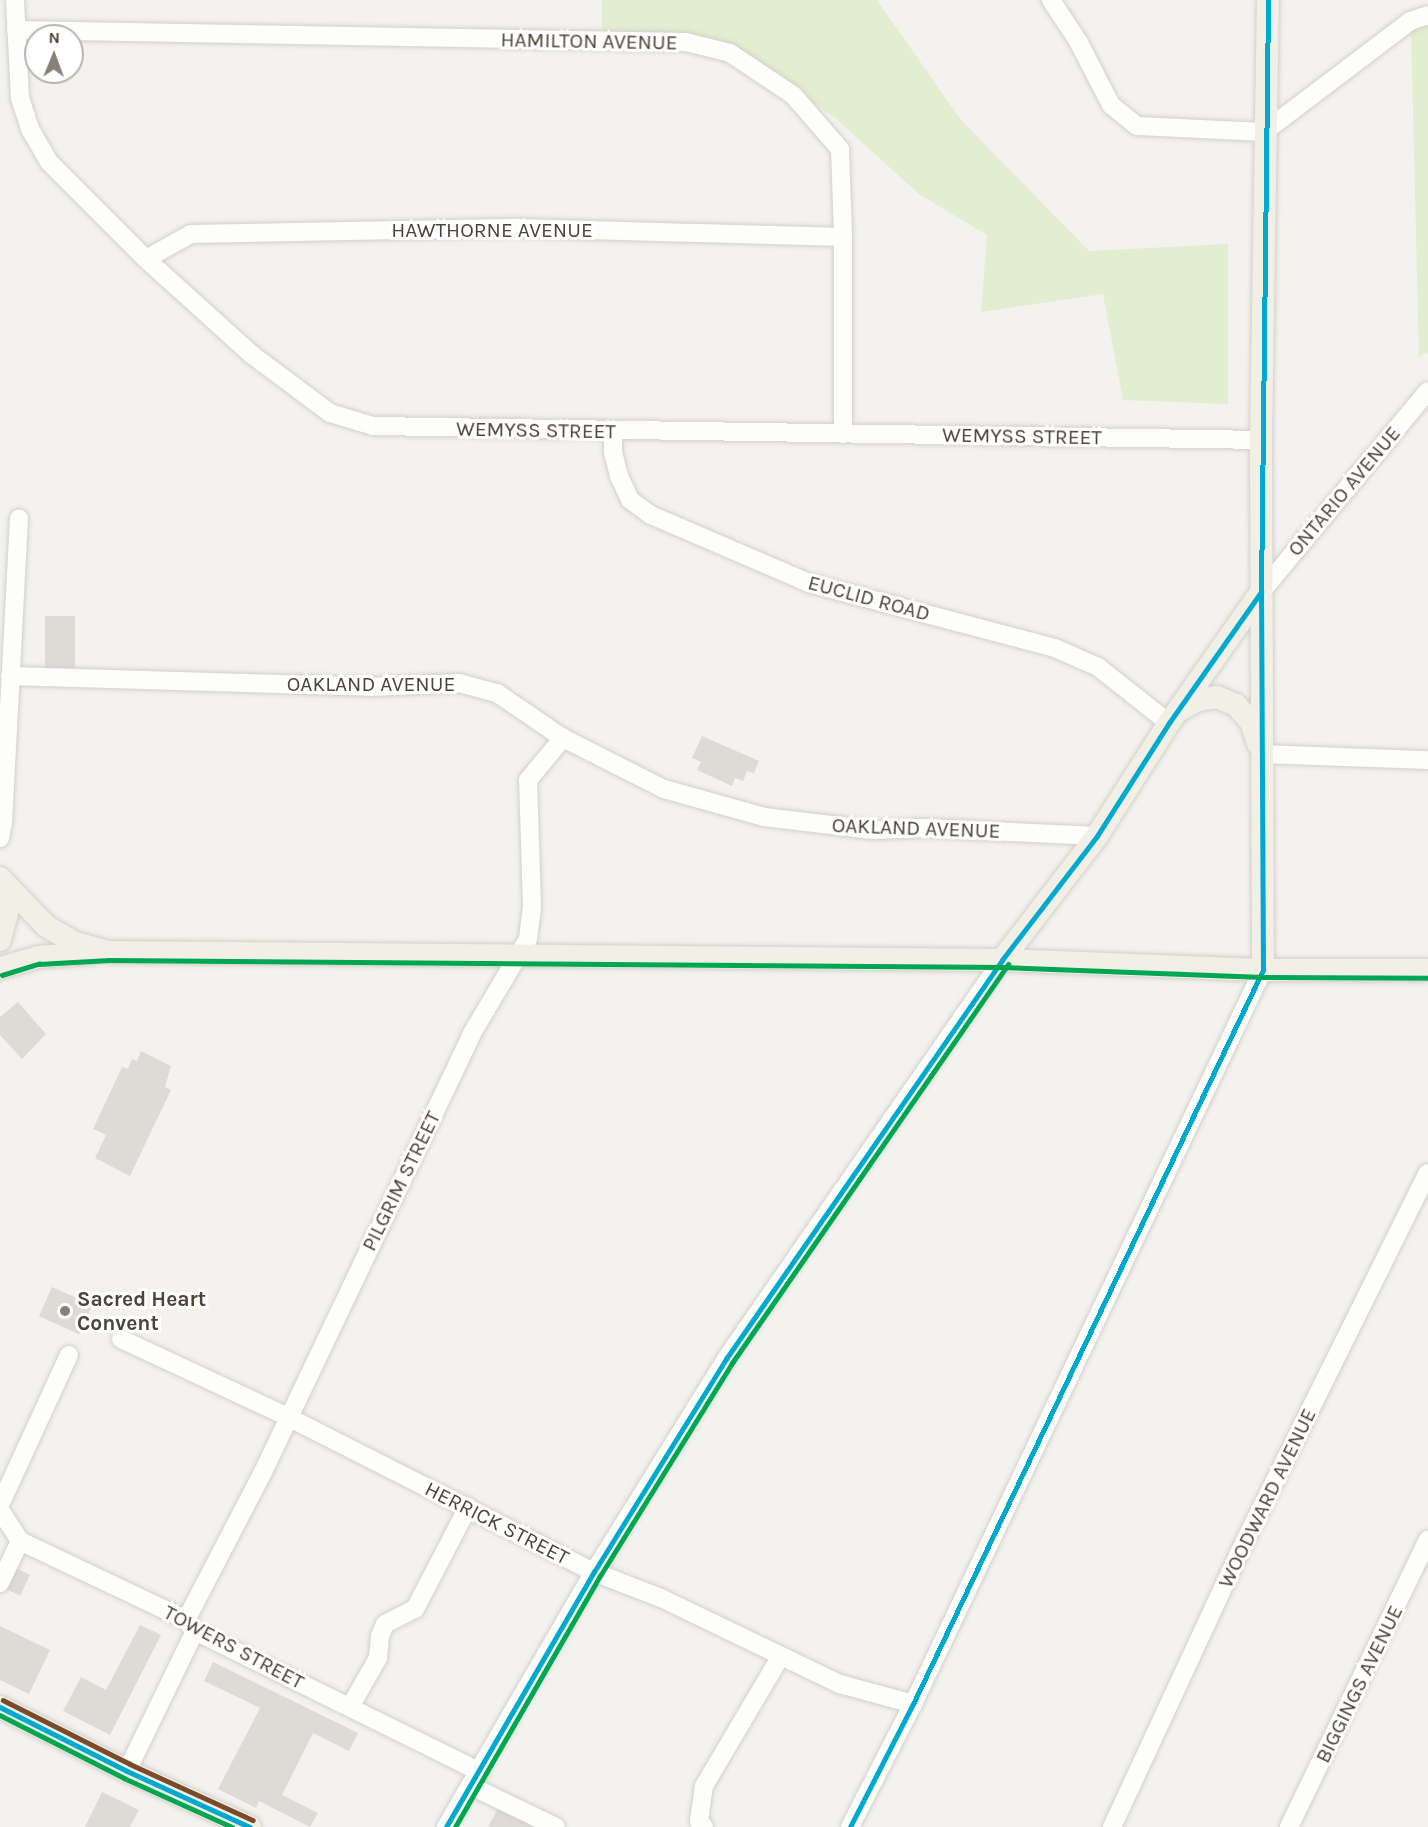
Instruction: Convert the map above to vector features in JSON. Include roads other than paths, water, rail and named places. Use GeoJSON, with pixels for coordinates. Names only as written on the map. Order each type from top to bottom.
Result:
{"type":"FeatureCollection","features":[{"type":"Feature","properties":{"kind":"main road"},"geometry":{"type":"LineString","coordinates":[[1263,970],[1261,440],[1264,132],[1268,0]]}},
{"type":"Feature","properties":{"kind":"main road"},"geometry":{"type":"LineString","coordinates":[[1002,960],[1097,836],[1173,717],[1261,592]]}},
{"type":"Feature","properties":{"kind":"main road"},"geometry":{"type":"LineString","coordinates":[[1173,717],[1198,700],[1217,697],[1236,705],[1251,722],[1261,754]]}},
{"type":"Feature","properties":{"kind":"main road"},"geometry":{"type":"LineString","coordinates":[[3,882],[46,926],[75,943],[109,952]]}},
{"type":"Feature","properties":{"kind":"main road"},"geometry":{"type":"LineString","coordinates":[[0,940],[7,914],[3,882]]}},
{"type":"Feature","properties":{"kind":"main road"},"geometry":{"type":"LineString","coordinates":[[0,968],[38,957],[109,952],[1002,960],[1263,970],[1428,970]]}},
{"type":"Feature","properties":{"kind":"main road"},"geometry":{"type":"LineString","coordinates":[[0,1707],[127,1772],[250,1827]]}},
{"type":"Feature","properties":{"kind":"street","name":"WEMYSS STREET"},"geometry":{"type":"LineString","coordinates":[[15,0],[20,99],[30,129],[50,163],[146,259],[251,354],[330,413],[373,426],[613,432],[1261,440]]}},
{"type":"Feature","properties":{"kind":"street"},"geometry":{"type":"LineString","coordinates":[[1051,0],[1078,41],[1111,105],[1137,126],[1264,132],[1410,21],[1428,15]]}},
{"type":"Feature","properties":{"kind":"street","name":"HAMILTON AVENUE"},"geometry":{"type":"LineString","coordinates":[[16,30],[686,42],[730,53],[793,95],[840,149],[843,237],[843,434]]}},
{"type":"Feature","properties":{"kind":"street","name":"HAWTHORNE AVENUE"},"geometry":{"type":"LineString","coordinates":[[146,259],[191,234],[518,228],[843,237]]}},
{"type":"Feature","properties":{"kind":"street"},"geometry":{"type":"LineString","coordinates":[[1422,397],[1428,418]]}},
{"type":"Feature","properties":{"kind":"street","name":"ONTARIO AVENUE"},"geometry":{"type":"LineString","coordinates":[[1261,592],[1422,397]]}},
{"type":"Feature","properties":{"kind":"street","name":"EUCLID ROAD"},"geometry":{"type":"LineString","coordinates":[[613,432],[613,452],[619,476],[630,500],[651,514],[809,583],[1055,648],[1098,667],[1173,717]]}},
{"type":"Feature","properties":{"kind":"street"},"geometry":{"type":"LineString","coordinates":[[0,838],[3,823],[19,518]]}},
{"type":"Feature","properties":{"kind":"street","name":"OAKLAND AVENUE"},"geometry":{"type":"LineString","coordinates":[[10,676],[371,687],[459,683],[497,693],[563,738],[664,789],[764,816],[873,830],[926,828],[1097,836]]}},
{"type":"Feature","properties":{"kind":"street","name":"PILGRIM STREET"},"geometry":{"type":"LineString","coordinates":[[127,1772],[191,1626],[288,1417],[471,1035],[515,957],[528,939],[532,906],[528,780],[563,738]]}},
{"type":"Feature","properties":{"kind":"street"},"geometry":{"type":"LineString","coordinates":[[1261,754],[1428,760]]}},
{"type":"Feature","properties":{"kind":"street"},"geometry":{"type":"LineString","coordinates":[[446,1827],[594,1572],[726,1359],[1002,960]]}},
{"type":"Feature","properties":{"kind":"street"},"geometry":{"type":"LineString","coordinates":[[850,1827],[913,1704],[1263,970]]}},
{"type":"Feature","properties":{"kind":"street","name":"WOODWARD AVENUE"},"geometry":{"type":"LineString","coordinates":[[1112,1827],[1239,1553],[1428,1173]]}},
{"type":"Feature","properties":{"kind":"street","name":"HERRICK STREET"},"geometry":{"type":"LineString","coordinates":[[121,1339],[288,1417],[594,1572],[661,1598],[840,1683],[913,1704]]}},
{"type":"Feature","properties":{"kind":"street"},"geometry":{"type":"LineString","coordinates":[[0,1505],[69,1355]]}},
{"type":"Feature","properties":{"kind":"street"},"geometry":{"type":"LineString","coordinates":[[350,1707],[378,1658],[380,1636],[385,1624],[415,1610],[468,1507]]}},
{"type":"Feature","properties":{"kind":"street"},"geometry":{"type":"LineString","coordinates":[[0,1510],[20,1541],[0,1583]]}},
{"type":"Feature","properties":{"kind":"street","name":"BIGGINGS AVENUE"},"geometry":{"type":"LineString","coordinates":[[1289,1827],[1428,1540]]}},
{"type":"Feature","properties":{"kind":"street","name":"TOWERS STREET"},"geometry":{"type":"LineString","coordinates":[[20,1541],[350,1707],[556,1827]]}},
{"type":"Feature","properties":{"kind":"street"},"geometry":{"type":"LineString","coordinates":[[704,1827],[699,1821],[704,1786],[782,1656]]}},
{"type":"Feature","properties":{"kind":"place","name":"Sacred Heart Convent"},"geometry":{"type":"Point","coordinates":[65,1311]}}]}
